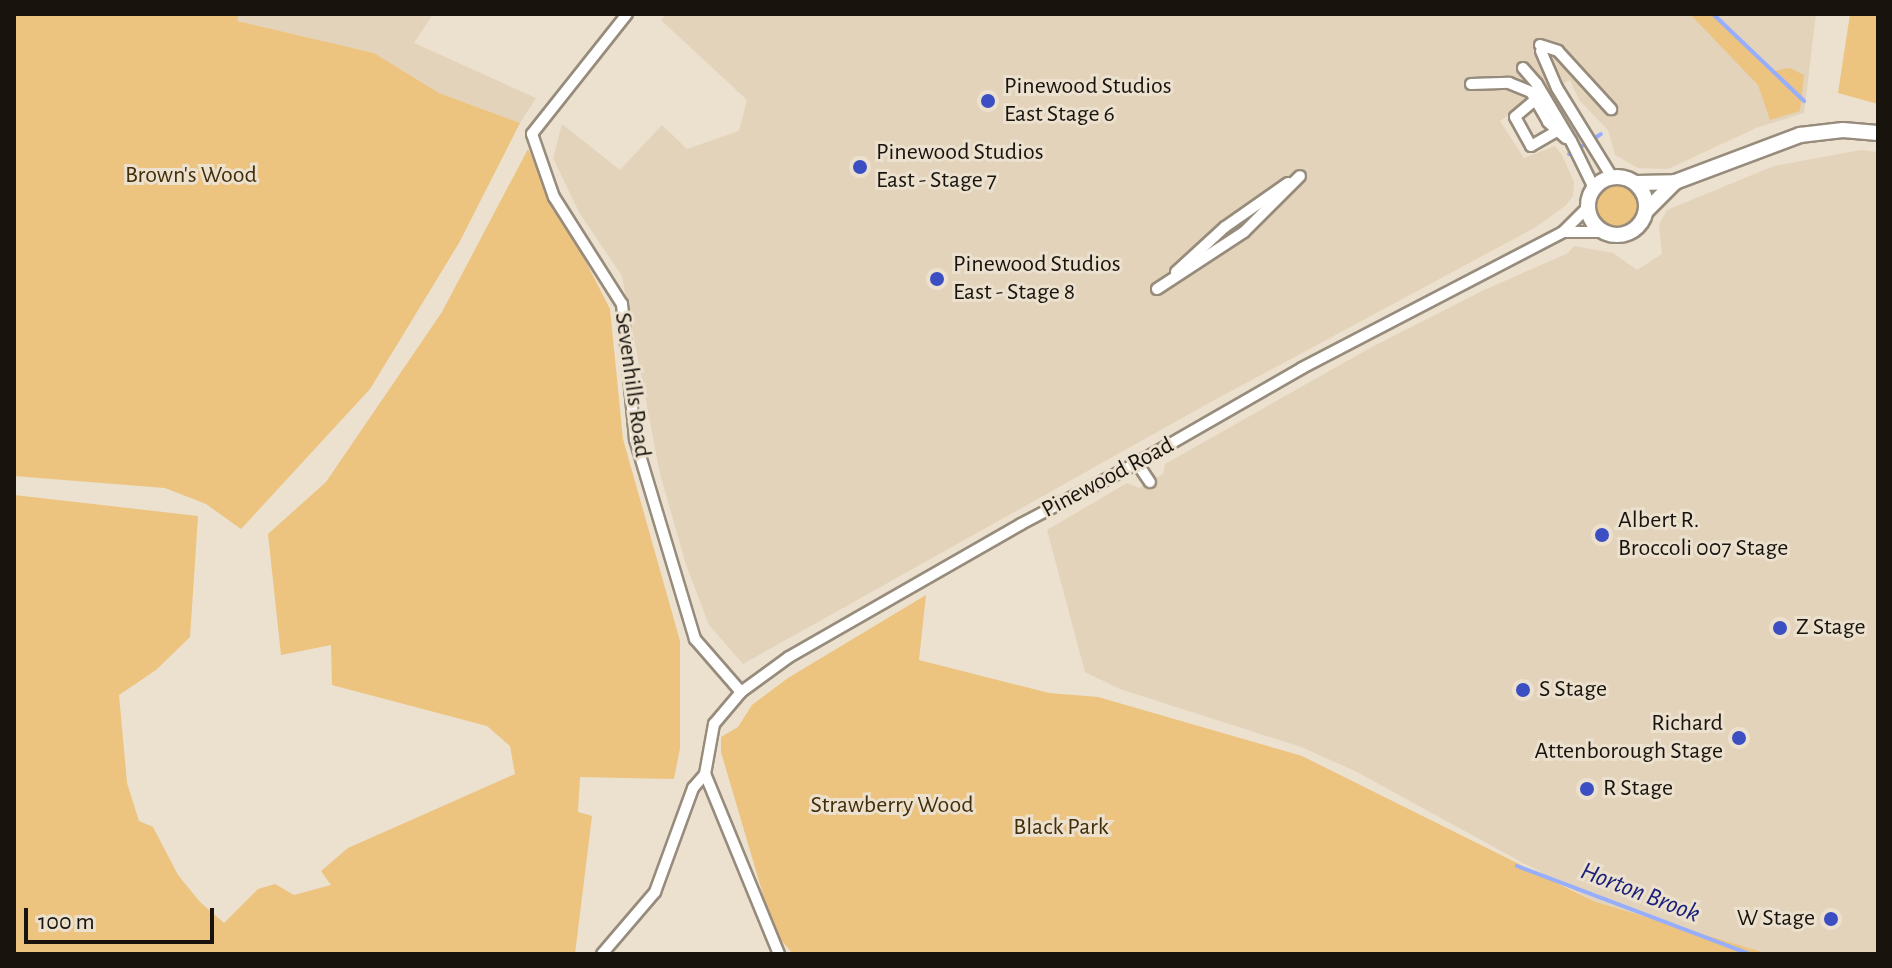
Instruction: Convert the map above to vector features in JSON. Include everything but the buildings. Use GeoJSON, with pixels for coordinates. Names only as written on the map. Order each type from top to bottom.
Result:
{"type":"FeatureCollection","features":[{"type":"Feature","properties":{"kind":"street","name":"Sevenhills Road"},"geometry":{"type":"LineString","coordinates":[[627,14],[532,134],[554,197],[622,304],[635,439],[695,639],[741,692]]}},
{"type":"Feature","properties":{"kind":"street"},"geometry":{"type":"LineString","coordinates":[[1611,109],[1558,51],[1541,48],[1557,88],[1612,177],[1636,183],[1675,182],[1800,135],[1843,130],[1878,133]]}},
{"type":"Feature","properties":{"kind":"street"},"geometry":{"type":"LineString","coordinates":[[1523,68],[1537,84],[1571,141],[1594,188]]}},
{"type":"Feature","properties":{"kind":"street"},"geometry":{"type":"LineString","coordinates":[[1471,84],[1509,83],[1531,92],[1557,131],[1571,141]]}},
{"type":"Feature","properties":{"kind":"street"},"geometry":{"type":"LineString","coordinates":[[1535,100],[1515,117],[1531,146],[1557,131]]}},
{"type":"Feature","properties":{"kind":"street"},"geometry":{"type":"LineString","coordinates":[[1300,176],[1244,232],[1157,289],[1225,227],[1300,176]]}},
{"type":"Feature","properties":{"kind":"street"},"geometry":{"type":"LineString","coordinates":[[1612,177],[1594,188],[1588,207],[1593,222],[1605,232],[1617,235],[1632,231],[1646,211],[1675,182]]}},
{"type":"Feature","properties":{"kind":"street"},"geometry":{"type":"LineString","coordinates":[[1636,183],[1645,196],[1646,211]]}},
{"type":"Feature","properties":{"kind":"street","name":"Pinewood Road"},"geometry":{"type":"LineString","coordinates":[[705,774],[714,724],[741,692],[789,657],[1302,368],[1563,232],[1588,207]]}},
{"type":"Feature","properties":{"kind":"street","name":"Pinewood Road"},"geometry":{"type":"LineString","coordinates":[[1563,232],[1605,232]]}},
{"type":"Feature","properties":{"kind":"street"},"geometry":{"type":"LineString","coordinates":[[1137,463],[1150,482]]}},
{"type":"Feature","properties":{"kind":"street"},"geometry":{"type":"LineString","coordinates":[[602,954],[655,892],[693,788],[705,774],[779,954]]}},
{"type":"Feature","properties":{"kind":"shaded area"},"geometry":{"type":"Polygon","coordinates":[[[239,14],[433,14],[414,43],[536,98],[520,123],[439,93],[374,53],[236,21],[239,14]]]}},
{"type":"Feature","properties":{"kind":"shaded area"},"geometry":{"type":"Polygon","coordinates":[[[666,14],[1816,14],[1804,113],[1756,128],[1668,169],[1638,168],[1615,155],[1608,130],[1579,100],[1570,80],[1547,92],[1537,84],[1517,109],[1500,121],[1524,158],[1555,146],[1562,155],[1574,182],[1573,196],[1565,206],[1536,227],[1209,403],[743,664],[709,625],[686,565],[660,474],[622,276],[580,214],[553,158],[562,124],[620,170],[662,125],[687,149],[739,131],[747,100],[661,20],[666,14]]]}},
{"type":"Feature","properties":{"kind":"shaded area"},"geometry":{"type":"Polygon","coordinates":[[[1861,150],[1878,152],[1878,954],[1769,954],[1593,901],[1355,771],[1301,747],[1120,689],[1085,672],[1047,530],[1127,483],[1139,488],[1163,474],[1165,464],[1370,348],[1482,291],[1568,253],[1574,246],[1613,253],[1637,270],[1662,254],[1659,225],[1667,210],[1774,166],[1861,150]]]}},
{"type":"Feature","properties":{"kind":"green space","name":"Brown's Wood"},"geometry":{"type":"Polygon","coordinates":[[[14,14],[239,14],[237,21],[374,53],[439,93],[520,123],[459,243],[370,389],[241,529],[206,504],[165,488],[14,476],[14,14]]]}},
{"type":"Feature","properties":{"kind":"green space"},"geometry":{"type":"Polygon","coordinates":[[[1690,14],[1714,14],[1773,71],[1790,68],[1804,75],[1800,111],[1770,120],[1758,85],[1690,14]]]}},
{"type":"Feature","properties":{"kind":"green space"},"geometry":{"type":"Polygon","coordinates":[[[1850,14],[1878,14],[1878,104],[1838,93],[1850,14]]]}},
{"type":"Feature","properties":{"kind":"green space"},"geometry":{"type":"Polygon","coordinates":[[[528,149],[610,309],[623,439],[680,641],[680,748],[674,779],[580,777],[578,812],[592,816],[575,954],[14,954],[14,495],[198,516],[190,637],[156,670],[119,695],[127,783],[139,821],[153,827],[178,875],[200,902],[224,923],[258,889],[275,884],[294,895],[331,885],[321,871],[348,848],[515,774],[510,746],[487,726],[332,685],[331,645],[281,655],[268,534],[326,482],[442,312],[528,149]]]}},
{"type":"Feature","properties":{"kind":"green space"},"geometry":{"type":"Polygon","coordinates":[[[1617,185],[1633,191],[1639,207],[1633,223],[1617,229],[1601,223],[1595,207],[1601,191],[1617,185]]]}},
{"type":"Feature","properties":{"kind":"green space","name":"Black Park"},"geometry":{"type":"Polygon","coordinates":[[[926,595],[919,660],[1049,693],[1098,697],[1302,756],[1593,901],[1769,954],[793,954],[774,932],[721,752],[721,737],[738,727],[752,705],[788,678],[926,595]]]}},
{"type":"Feature","properties":{"kind":"waterway"},"geometry":{"type":"LineString","coordinates":[[1713,14],[1804,101]]}},
{"type":"Feature","properties":{"kind":"waterway"},"geometry":{"type":"LineString","coordinates":[[1595,138],[1601,134]]}},
{"type":"Feature","properties":{"kind":"waterway","name":"Horton Brook"},"geometry":{"type":"LineString","coordinates":[[1517,866],[1750,954]]}},
{"type":"Feature","properties":{"kind":"place","name":"Pinewood Studios East Stage 6"},"geometry":{"type":"Point","coordinates":[988,101]}},
{"type":"Feature","properties":{"kind":"place","name":"Pinewood Studios East - Stage 7"},"geometry":{"type":"Point","coordinates":[860,167]}},
{"type":"Feature","properties":{"kind":"place","name":"Pinewood Studios East - Stage 8"},"geometry":{"type":"Point","coordinates":[937,279]}},
{"type":"Feature","properties":{"kind":"place","name":"Albert R. Broccoli 007 Stage"},"geometry":{"type":"Point","coordinates":[1602,535]}},
{"type":"Feature","properties":{"kind":"place","name":"Z Stage"},"geometry":{"type":"Point","coordinates":[1780,628]}},
{"type":"Feature","properties":{"kind":"place","name":"S Stage"},"geometry":{"type":"Point","coordinates":[1523,690]}},
{"type":"Feature","properties":{"kind":"place","name":"Richard Attenborough Stage"},"geometry":{"type":"Point","coordinates":[1739,738]}},
{"type":"Feature","properties":{"kind":"place","name":"R Stage"},"geometry":{"type":"Point","coordinates":[1587,789]}},
{"type":"Feature","properties":{"kind":"place","name":"W Stage"},"geometry":{"type":"Point","coordinates":[1831,919]}},
{"type":"Feature","properties":{"kind":"park label","name":"Strawberry Wood"},"geometry":{"type":"Point","coordinates":[892,806]}}]}
